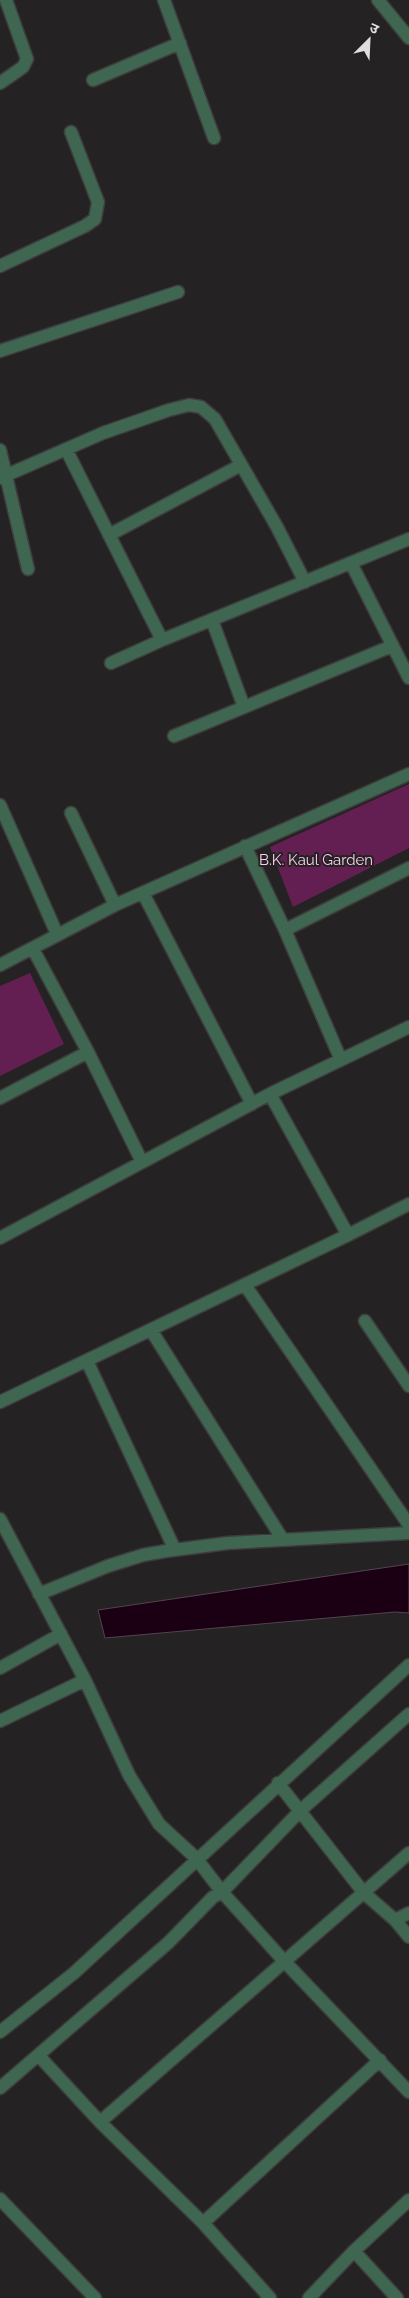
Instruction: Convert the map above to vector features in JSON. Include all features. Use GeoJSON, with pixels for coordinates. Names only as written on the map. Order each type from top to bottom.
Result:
{"type":"FeatureCollection","features":[{"type":"Feature","properties":{"kind":"street"},"geometry":{"type":"LineString","coordinates":[[0,83],[23,67],[27,59],[6,0]]}},
{"type":"Feature","properties":{"kind":"street"},"geometry":{"type":"LineString","coordinates":[[164,0],[214,138]]}},
{"type":"Feature","properties":{"kind":"street"},"geometry":{"type":"LineString","coordinates":[[378,0],[409,38]]}},
{"type":"Feature","properties":{"kind":"street"},"geometry":{"type":"LineString","coordinates":[[93,80],[180,43]]}},
{"type":"Feature","properties":{"kind":"street"},"geometry":{"type":"LineString","coordinates":[[0,266],[85,226],[95,219],[98,202],[71,132]]}},
{"type":"Feature","properties":{"kind":"street"},"geometry":{"type":"LineString","coordinates":[[0,351],[178,292]]}},
{"type":"Feature","properties":{"kind":"street"},"geometry":{"type":"LineString","coordinates":[[2,477],[122,427],[189,405],[200,407],[215,419],[277,526],[305,582]]}},
{"type":"Feature","properties":{"kind":"street"},"geometry":{"type":"LineString","coordinates":[[66,449],[162,640]]}},
{"type":"Feature","properties":{"kind":"street"},"geometry":{"type":"LineString","coordinates":[[0,450],[2,477],[28,569]]}},
{"type":"Feature","properties":{"kind":"street"},"geometry":{"type":"LineString","coordinates":[[109,535],[241,465]]}},
{"type":"Feature","properties":{"kind":"street"},"geometry":{"type":"LineString","coordinates":[[112,663],[162,640],[409,539]]}},
{"type":"Feature","properties":{"kind":"street"},"geometry":{"type":"LineString","coordinates":[[351,563],[409,678]]}},
{"type":"Feature","properties":{"kind":"street"},"geometry":{"type":"LineString","coordinates":[[212,620],[244,706]]}},
{"type":"Feature","properties":{"kind":"street"},"geometry":{"type":"LineString","coordinates":[[174,736],[392,646]]}},
{"type":"Feature","properties":{"kind":"street"},"geometry":{"type":"LineString","coordinates":[[0,965],[115,905],[409,774]]}},
{"type":"Feature","properties":{"kind":"street"},"geometry":{"type":"LineString","coordinates":[[0,805],[57,934]]}},
{"type":"Feature","properties":{"kind":"street"},"geometry":{"type":"LineString","coordinates":[[71,813],[115,905]]}},
{"type":"Feature","properties":{"kind":"street"},"geometry":{"type":"LineString","coordinates":[[245,846],[285,930],[341,1060]]}},
{"type":"Feature","properties":{"kind":"street"},"geometry":{"type":"LineString","coordinates":[[285,930],[409,868]]}},
{"type":"Feature","properties":{"kind":"street"},"geometry":{"type":"LineString","coordinates":[[143,893],[252,1104]]}},
{"type":"Feature","properties":{"kind":"street"},"geometry":{"type":"LineString","coordinates":[[33,948],[88,1052],[142,1162]]}},
{"type":"Feature","properties":{"kind":"street"},"geometry":{"type":"LineString","coordinates":[[0,1238],[270,1094],[409,1026]]}},
{"type":"Feature","properties":{"kind":"street"},"geometry":{"type":"LineString","coordinates":[[0,1098],[88,1052]]}},
{"type":"Feature","properties":{"kind":"street"},"geometry":{"type":"LineString","coordinates":[[270,1094],[348,1235]]}},
{"type":"Feature","properties":{"kind":"street"},"geometry":{"type":"LineString","coordinates":[[0,1402],[409,1204]]}},
{"type":"Feature","properties":{"kind":"street"},"geometry":{"type":"LineString","coordinates":[[245,1285],[409,1526]]}},
{"type":"Feature","properties":{"kind":"street"},"geometry":{"type":"LineString","coordinates":[[365,1320],[409,1386]]}},
{"type":"Feature","properties":{"kind":"street"},"geometry":{"type":"LineString","coordinates":[[151,1330],[283,1540]]}},
{"type":"Feature","properties":{"kind":"street"},"geometry":{"type":"LineString","coordinates":[[87,1361],[175,1550]]}},
{"type":"Feature","properties":{"kind":"street"},"geometry":{"type":"LineString","coordinates":[[0,1520],[4,1536],[39,1594],[82,1674],[129,1775],[159,1824],[196,1858],[222,1892],[284,1961],[409,2092]]}},
{"type":"Feature","properties":{"kind":"street"},"geometry":{"type":"LineString","coordinates":[[39,1594],[108,1566],[143,1555],[175,1550],[283,1540],[409,1533]]}},
{"type":"Feature","properties":{"kind":"street"},"geometry":{"type":"LineString","coordinates":[[0,1668],[63,1638]]}},
{"type":"Feature","properties":{"kind":"street"},"geometry":{"type":"LineString","coordinates":[[0,2032],[74,1972],[196,1858],[409,1665]]}},
{"type":"Feature","properties":{"kind":"street"},"geometry":{"type":"LineString","coordinates":[[0,1721],[82,1674]]}},
{"type":"Feature","properties":{"kind":"street"},"geometry":{"type":"LineString","coordinates":[[0,2088],[168,1943],[213,1897],[222,1892],[301,1810],[409,1714]]}},
{"type":"Feature","properties":{"kind":"street"},"geometry":{"type":"LineString","coordinates":[[278,1783],[364,1893],[395,1920],[409,1937]]}},
{"type":"Feature","properties":{"kind":"street"},"geometry":{"type":"LineString","coordinates":[[100,2122],[409,1853]]}},
{"type":"Feature","properties":{"kind":"street"},"geometry":{"type":"LineString","coordinates":[[395,1920],[409,1913]]}},
{"type":"Feature","properties":{"kind":"street"},"geometry":{"type":"LineString","coordinates":[[39,2056],[100,2122],[203,2223],[270,2298]]}},
{"type":"Feature","properties":{"kind":"street"},"geometry":{"type":"LineString","coordinates":[[203,2223],[380,2060]]}},
{"type":"Feature","properties":{"kind":"street"},"geometry":{"type":"LineString","coordinates":[[0,2199],[88,2296]]}},
{"type":"Feature","properties":{"kind":"street"},"geometry":{"type":"LineString","coordinates":[[309,2298],[354,2251],[409,2200]]}},
{"type":"Feature","properties":{"kind":"street"},"geometry":{"type":"LineString","coordinates":[[354,2251],[396,2298]]}},
{"type":"Feature","properties":{"kind":"green space","name":"B.K. Kaul Garden"},"geometry":{"type":"Polygon","coordinates":[[[409,784],[409,848],[293,907],[270,847],[409,784]]]}},
{"type":"Feature","properties":{"kind":"green space"},"geometry":{"type":"Polygon","coordinates":[[[30,973],[64,1044],[0,1076],[0,986],[30,973]]]}},
{"type":"Feature","properties":{"kind":"shaded area"},"geometry":{"type":"Polygon","coordinates":[[[409,1564],[409,1613],[395,1612],[105,1638],[98,1610],[409,1564]]]}}]}
